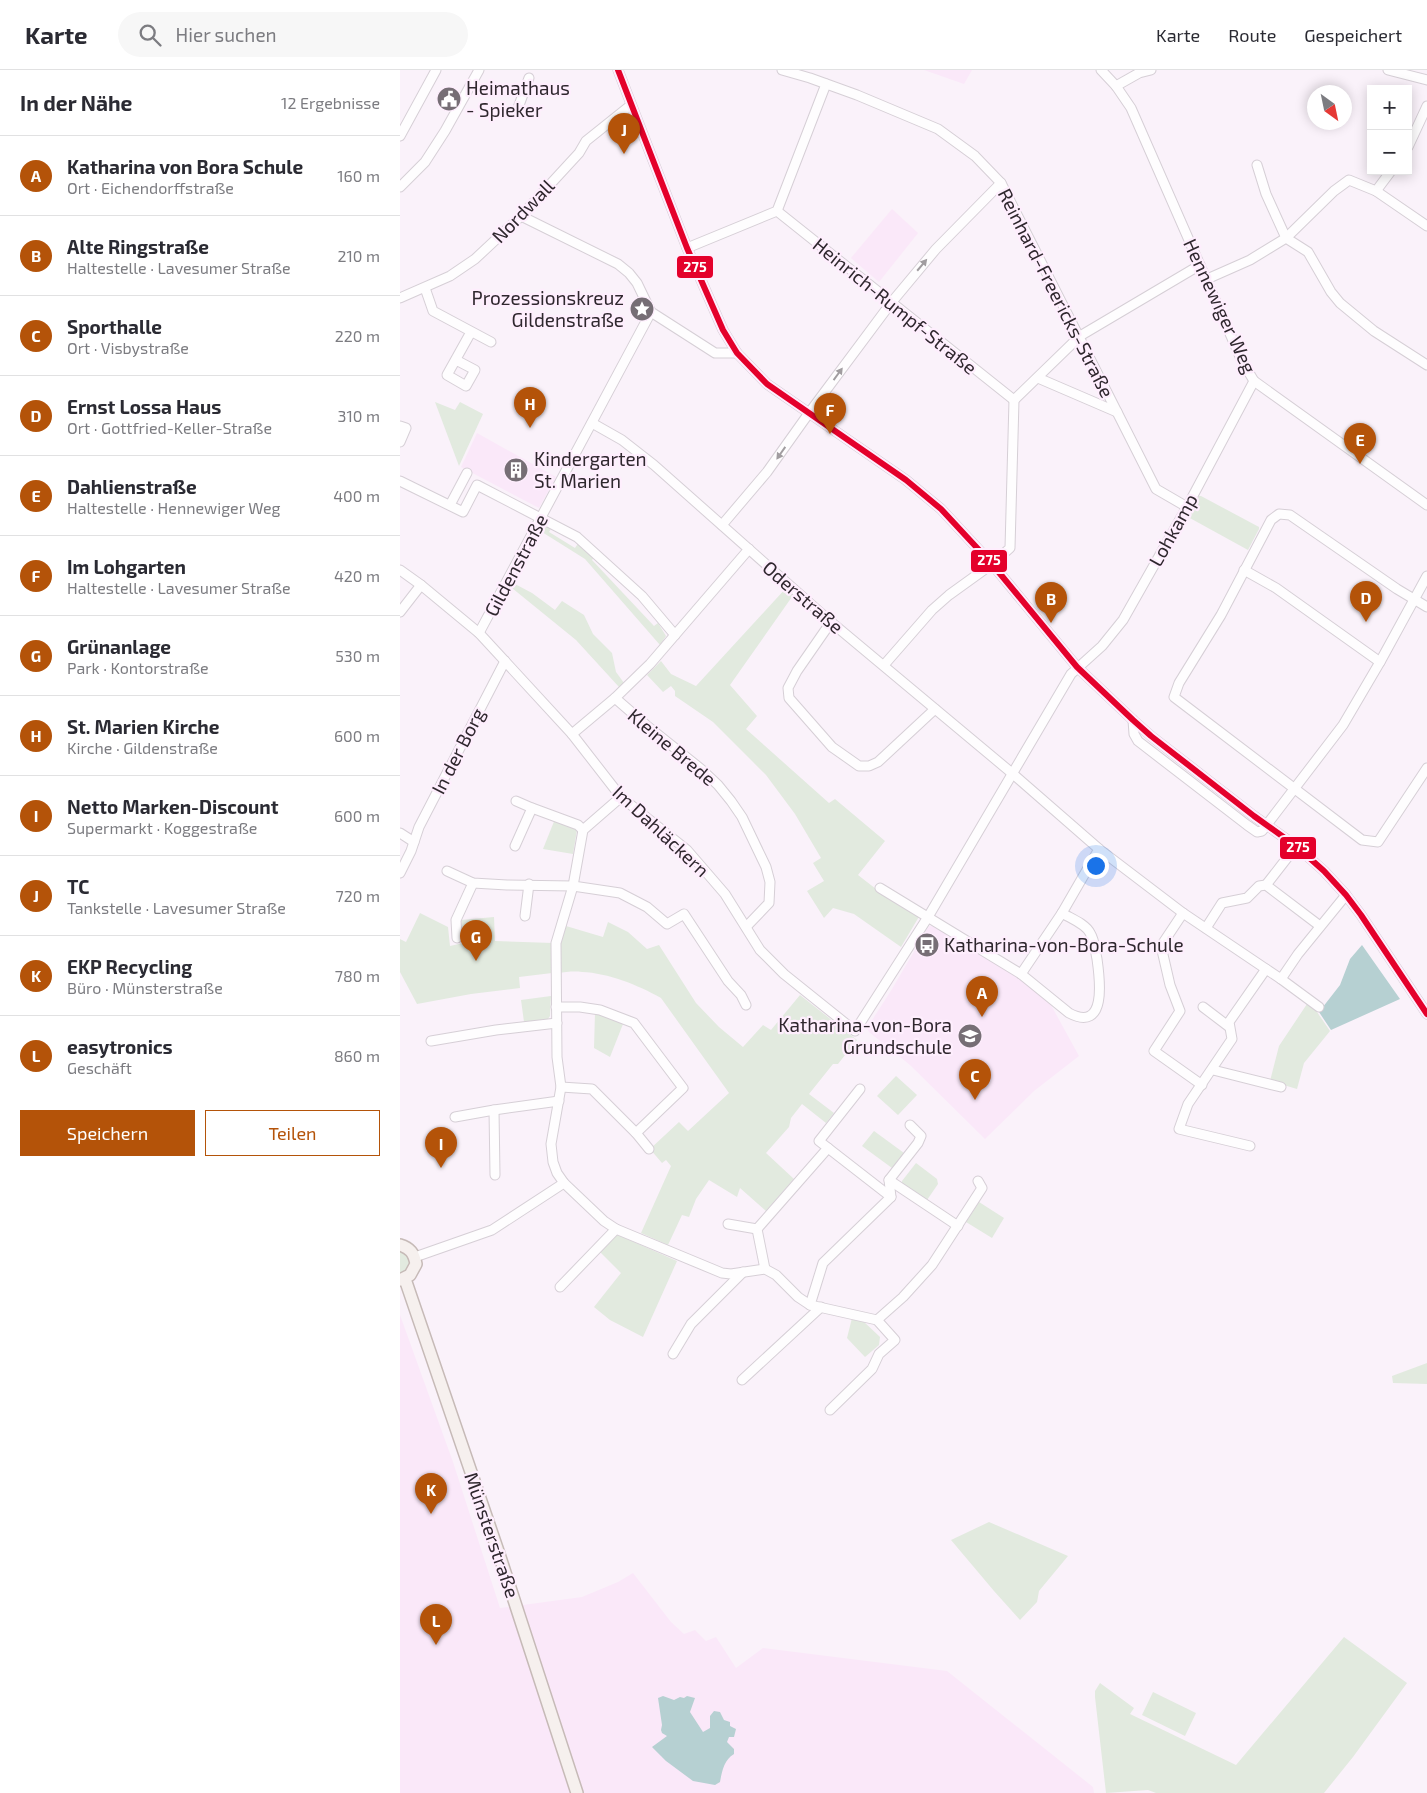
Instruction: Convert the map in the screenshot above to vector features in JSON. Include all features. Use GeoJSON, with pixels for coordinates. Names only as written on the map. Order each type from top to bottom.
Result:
{"type":"FeatureCollection","features":[{"type":"Feature","properties":{"kind":"main road"},"geometry":{"type":"LineString","coordinates":[[400,1245],[412,1251],[415,1257],[414,1270],[402,1279]]}},
{"type":"Feature","properties":{"kind":"main road","name":"Münsterstraße"},"geometry":{"type":"LineString","coordinates":[[402,1279],[499,1554],[577,1793]]}},
{"type":"Feature","properties":{"kind":"street"},"geometry":{"type":"LineString","coordinates":[[400,136],[436,70]]}},
{"type":"Feature","properties":{"kind":"street"},"geometry":{"type":"LineString","coordinates":[[400,187],[425,162],[445,132],[479,70]]}},
{"type":"Feature","properties":{"kind":"street"},"geometry":{"type":"LineString","coordinates":[[618,70],[687,248],[723,330],[737,353],[767,384],[906,480],[941,508],[992,564],[1077,667],[1151,736],[1316,863],[1346,895],[1427,1014]]}},
{"type":"Feature","properties":{"kind":"street","name":"Reinhard-Freericks-Straße"},"geometry":{"type":"LineString","coordinates":[[782,70],[811,74],[826,84],[938,129],[975,156],[1001,183],[1156,489],[1187,507]]}},
{"type":"Feature","properties":{"kind":"street","name":"Hennewiger Weg"},"geometry":{"type":"LineString","coordinates":[[1101,70],[1116,86],[1131,108],[1242,362],[1254,381],[1427,505]]}},
{"type":"Feature","properties":{"kind":"street"},"geometry":{"type":"LineString","coordinates":[[1116,86],[1139,73],[1151,70]]}},
{"type":"Feature","properties":{"kind":"street"},"geometry":{"type":"LineString","coordinates":[[1388,70],[1427,80]]}},
{"type":"Feature","properties":{"kind":"street"},"geometry":{"type":"LineString","coordinates":[[518,108],[529,78]]}},
{"type":"Feature","properties":{"kind":"street"},"geometry":{"type":"LineString","coordinates":[[687,248],[777,211],[826,84]]}},
{"type":"Feature","properties":{"kind":"street","name":"Nordwall"},"geometry":{"type":"LineString","coordinates":[[400,298],[450,276],[475,259],[521,216],[579,153],[586,141],[631,105]]}},
{"type":"Feature","properties":{"kind":"street"},"geometry":{"type":"LineString","coordinates":[[1412,138],[1427,106]]}},
{"type":"Feature","properties":{"kind":"street"},"geometry":{"type":"LineString","coordinates":[[1257,165],[1266,194],[1286,238],[1308,252],[1331,292],[1340,303],[1374,331],[1427,365]]}},
{"type":"Feature","properties":{"kind":"street"},"geometry":{"type":"LineString","coordinates":[[1376,191],[1388,175]]}},
{"type":"Feature","properties":{"kind":"street"},"geometry":{"type":"LineString","coordinates":[[1207,279],[1250,260],[1286,238],[1349,180],[1376,191],[1427,226]]}},
{"type":"Feature","properties":{"kind":"street"},"geometry":{"type":"LineString","coordinates":[[722,524],[769,471],[809,413],[891,303],[936,248],[1001,183]]}},
{"type":"Feature","properties":{"kind":"street","name":"Heinrich-Rumpf-Straße"},"geometry":{"type":"LineString","coordinates":[[777,211],[1014,400]]}},
{"type":"Feature","properties":{"kind":"street"},"geometry":{"type":"LineString","coordinates":[[521,216],[618,264],[637,283],[651,312],[715,353],[737,353]]}},
{"type":"Feature","properties":{"kind":"street"},"geometry":{"type":"LineString","coordinates":[[884,665],[932,610],[1010,548],[1014,400],[1080,336],[1200,265]]}},
{"type":"Feature","properties":{"kind":"street"},"geometry":{"type":"LineString","coordinates":[[425,288],[433,311],[492,342]]}},
{"type":"Feature","properties":{"kind":"street","name":"Gildenstraße"},"geometry":{"type":"LineString","coordinates":[[479,633],[651,312]]}},
{"type":"Feature","properties":{"kind":"street"},"geometry":{"type":"LineString","coordinates":[[456,360],[471,332]]}},
{"type":"Feature","properties":{"kind":"street","name":"Reinhard-Freericks-Straße"},"geometry":{"type":"LineString","coordinates":[[1038,378],[1117,412]]}},
{"type":"Feature","properties":{"kind":"street","name":"Lohkamp"},"geometry":{"type":"LineString","coordinates":[[855,1031],[928,917],[1071,674],[1102,646],[1123,620],[1187,507],[1254,381]]}},
{"type":"Feature","properties":{"kind":"street","name":"Oderstraße"},"geometry":{"type":"LineString","coordinates":[[592,422],[635,450],[722,524],[831,622],[1013,774],[1099,849],[1184,913],[1282,979],[1319,1007]]}},
{"type":"Feature","properties":{"kind":"street"},"geometry":{"type":"LineString","coordinates":[[400,426],[406,428],[400,442]]}},
{"type":"Feature","properties":{"kind":"street"},"geometry":{"type":"LineString","coordinates":[[450,505],[466,476],[478,485],[577,537],[642,596],[675,635]]}},
{"type":"Feature","properties":{"kind":"street"},"geometry":{"type":"LineString","coordinates":[[400,482],[463,512],[478,485]]}},
{"type":"Feature","properties":{"kind":"street"},"geometry":{"type":"LineString","coordinates":[[1427,607],[1286,513],[1279,514],[1271,520],[1221,615],[1179,682],[1174,697],[1362,840],[1378,842],[1427,768]]}},
{"type":"Feature","properties":{"kind":"street"},"geometry":{"type":"LineString","coordinates":[[572,734],[615,698],[662,651],[749,549]]}},
{"type":"Feature","properties":{"kind":"street","name":"Im Dahläckern"},"geometry":{"type":"LineString","coordinates":[[400,570],[479,633],[572,734],[620,797],[687,850],[725,894],[760,950],[784,974],[855,1031]]}},
{"type":"Feature","properties":{"kind":"street"},"geometry":{"type":"LineString","coordinates":[[1244,570],[1276,588],[1380,662]]}},
{"type":"Feature","properties":{"kind":"street"},"geometry":{"type":"LineString","coordinates":[[1267,825],[1343,725],[1427,576]]}},
{"type":"Feature","properties":{"kind":"street"},"geometry":{"type":"LineString","coordinates":[[400,612],[421,585]]}},
{"type":"Feature","properties":{"kind":"street"},"geometry":{"type":"LineString","coordinates":[[831,622],[788,688],[789,698],[832,747],[859,766],[869,766],[878,762],[935,709]]}},
{"type":"Feature","properties":{"kind":"street","name":"In der Borg"},"geometry":{"type":"LineString","coordinates":[[400,873],[419,827],[505,661]]}},
{"type":"Feature","properties":{"kind":"street","name":"Kleine Brede"},"geometry":{"type":"LineString","coordinates":[[615,698],[718,785],[742,818],[766,867],[770,882],[769,903],[746,928]]}},
{"type":"Feature","properties":{"kind":"street"},"geometry":{"type":"LineString","coordinates":[[620,797],[584,830],[573,886],[556,943],[557,1057],[561,1087],[551,1154],[557,1173],[564,1183],[604,1221],[616,1229],[722,1273],[765,1269],[776,1275],[798,1297],[810,1305],[877,1320],[895,1340],[879,1354],[872,1369],[830,1410]]}},
{"type":"Feature","properties":{"kind":"street"},"geometry":{"type":"LineString","coordinates":[[516,801],[578,825],[584,830]]}},
{"type":"Feature","properties":{"kind":"street"},"geometry":{"type":"LineString","coordinates":[[515,846],[532,808]]}},
{"type":"Feature","properties":{"kind":"street"},"geometry":{"type":"LineString","coordinates":[[400,833],[414,842]]}},
{"type":"Feature","properties":{"kind":"street"},"geometry":{"type":"LineString","coordinates":[[1021,974],[1062,912],[1099,849]]}},
{"type":"Feature","properties":{"kind":"street"},"geometry":{"type":"LineString","coordinates":[[1206,928],[1222,903],[1248,898],[1259,886],[1266,885],[1287,858]]}},
{"type":"Feature","properties":{"kind":"street"},"geometry":{"type":"LineString","coordinates":[[447,871],[473,883],[573,886],[620,893],[647,907],[667,924],[684,914],[728,981],[741,994],[746,1005]]}},
{"type":"Feature","properties":{"kind":"street"},"geometry":{"type":"LineString","coordinates":[[457,938],[456,920],[473,883]]}},
{"type":"Feature","properties":{"kind":"street"},"geometry":{"type":"LineString","coordinates":[[526,916],[528,884]]}},
{"type":"Feature","properties":{"kind":"street"},"geometry":{"type":"LineString","coordinates":[[1266,885],[1320,926]]}},
{"type":"Feature","properties":{"kind":"street"},"geometry":{"type":"LineString","coordinates":[[880,888],[1021,974],[1069,1013],[1078,1018],[1086,1017],[1093,1014],[1099,1003],[1100,993],[1093,940],[1089,930],[1062,912]]}},
{"type":"Feature","properties":{"kind":"street"},"geometry":{"type":"LineString","coordinates":[[1282,979],[1298,954],[1346,895]]}},
{"type":"Feature","properties":{"kind":"street"},"geometry":{"type":"LineString","coordinates":[[1184,913],[1161,946],[1170,985],[1180,1011],[1154,1051],[1202,1085]]}},
{"type":"Feature","properties":{"kind":"street"},"geometry":{"type":"LineString","coordinates":[[1228,1026],[1266,968]]}},
{"type":"Feature","properties":{"kind":"street"},"geometry":{"type":"LineString","coordinates":[[556,1007],[580,1007],[600,1010],[634,1023],[683,1088],[636,1133]]}},
{"type":"Feature","properties":{"kind":"street"},"geometry":{"type":"LineString","coordinates":[[1203,1007],[1228,1026],[1232,1039],[1213,1070],[1188,1104],[1179,1129],[1250,1146]]}},
{"type":"Feature","properties":{"kind":"street"},"geometry":{"type":"LineString","coordinates":[[431,1041],[496,1030],[557,1023]]}},
{"type":"Feature","properties":{"kind":"street"},"geometry":{"type":"LineString","coordinates":[[1213,1070],[1280,1087]]}},
{"type":"Feature","properties":{"kind":"street"},"geometry":{"type":"LineString","coordinates":[[561,1087],[592,1089],[636,1133],[649,1149]]}},
{"type":"Feature","properties":{"kind":"street"},"geometry":{"type":"LineString","coordinates":[[860,1089],[819,1141],[891,1196]]}},
{"type":"Feature","properties":{"kind":"street"},"geometry":{"type":"LineString","coordinates":[[455,1117],[559,1101]]}},
{"type":"Feature","properties":{"kind":"street"},"geometry":{"type":"LineString","coordinates":[[494,1110],[495,1175]]}},
{"type":"Feature","properties":{"kind":"street"},"geometry":{"type":"LineString","coordinates":[[891,1196],[889,1180],[918,1143],[921,1136],[910,1125]]}},
{"type":"Feature","properties":{"kind":"street"},"geometry":{"type":"LineString","coordinates":[[757,1229],[828,1148]]}},
{"type":"Feature","properties":{"kind":"street"},"geometry":{"type":"LineString","coordinates":[[889,1180],[958,1226]]}},
{"type":"Feature","properties":{"kind":"street"},"geometry":{"type":"LineString","coordinates":[[877,1320],[903,1297],[932,1265],[982,1188],[978,1181]]}},
{"type":"Feature","properties":{"kind":"street"},"geometry":{"type":"LineString","coordinates":[[415,1257],[492,1230],[564,1183]]}},
{"type":"Feature","properties":{"kind":"street"},"geometry":{"type":"LineString","coordinates":[[810,1305],[824,1263],[891,1196]]}},
{"type":"Feature","properties":{"kind":"street"},"geometry":{"type":"LineString","coordinates":[[728,1224],[757,1229]]}},
{"type":"Feature","properties":{"kind":"street"},"geometry":{"type":"LineString","coordinates":[[560,1287],[616,1229]]}},
{"type":"Feature","properties":{"kind":"street"},"geometry":{"type":"LineString","coordinates":[[757,1229],[765,1269]]}},
{"type":"Feature","properties":{"kind":"street"},"geometry":{"type":"LineString","coordinates":[[673,1354],[691,1324],[743,1272]]}},
{"type":"Feature","properties":{"kind":"street"},"geometry":{"type":"LineString","coordinates":[[742,1380],[821,1307]]}},
{"type":"Feature","properties":{"kind":"shaded area"},"geometry":{"type":"Polygon","coordinates":[[[924,70],[972,70],[964,84],[924,70]]]}},
{"type":"Feature","properties":{"kind":"shaded area"},"geometry":{"type":"Polygon","coordinates":[[[892,209],[918,233],[879,282],[851,258],[892,209]]]}},
{"type":"Feature","properties":{"kind":"shaded area"},"geometry":{"type":"Polygon","coordinates":[[[435,402],[455,410],[460,402],[483,414],[459,466],[435,402]]]}},
{"type":"Feature","properties":{"kind":"shaded area"},"geometry":{"type":"Polygon","coordinates":[[[477,433],[556,477],[539,508],[461,467],[477,433]]]}},
{"type":"Feature","properties":{"kind":"shaded area"},"geometry":{"type":"Polygon","coordinates":[[[1199,496],[1259,527],[1248,550],[1188,517],[1199,496]]]}},
{"type":"Feature","properties":{"kind":"shaded area"},"geometry":{"type":"Polygon","coordinates":[[[549,525],[552,527],[549,532],[575,548],[579,542],[595,556],[592,560],[654,626],[658,623],[666,636],[660,645],[585,559],[542,532],[544,527],[549,525]]]}},
{"type":"Feature","properties":{"kind":"shaded area"},"geometry":{"type":"Polygon","coordinates":[[[515,584],[532,593],[555,610],[562,601],[584,615],[593,634],[612,653],[616,672],[624,683],[619,687],[576,640],[512,588],[515,584]]]}},
{"type":"Feature","properties":{"kind":"shaded area"},"geometry":{"type":"Polygon","coordinates":[[[786,588],[794,594],[730,685],[757,716],[746,729],[829,803],[835,799],[885,841],[858,875],[876,889],[920,915],[901,947],[854,914],[833,908],[824,918],[807,891],[824,881],[813,863],[821,858],[795,814],[766,775],[713,722],[675,696],[675,691],[671,686],[663,692],[647,675],[661,661],[671,674],[696,686],[786,588]]]}},
{"type":"Feature","properties":{"kind":"shaded area"},"geometry":{"type":"Polygon","coordinates":[[[555,819],[575,827],[577,830],[573,854],[543,849],[555,819]]]}},
{"type":"Feature","properties":{"kind":"shaded area"},"geometry":{"type":"Polygon","coordinates":[[[420,913],[448,927],[450,946],[463,943],[461,920],[494,917],[495,941],[553,943],[552,973],[519,977],[520,988],[471,994],[417,1004],[400,972],[400,939],[406,942],[420,913]]]}},
{"type":"Feature","properties":{"kind":"shaded area"},"geometry":{"type":"Polygon","coordinates":[[[608,922],[628,932],[647,949],[659,945],[696,1003],[719,1027],[743,1047],[763,1025],[771,1030],[800,995],[857,1040],[838,1064],[833,1064],[809,1094],[834,1113],[826,1123],[802,1104],[791,1118],[789,1127],[766,1153],[794,1179],[766,1211],[740,1188],[737,1197],[709,1180],[696,1199],[689,1217],[682,1215],[668,1245],[641,1233],[671,1166],[666,1160],[662,1163],[650,1149],[679,1122],[688,1131],[729,1093],[661,998],[633,984],[612,977],[592,973],[558,973],[559,943],[561,943],[566,926],[603,937],[608,922]]]}},
{"type":"Feature","properties":{"kind":"shaded area","name":"Katharina-von-Bora Grundschule"},"geometry":{"type":"Polygon","coordinates":[[[929,926],[1020,978],[1051,1005],[1079,1056],[1034,1091],[985,1139],[910,1065],[869,1032],[867,1028],[929,926]]]}},
{"type":"Feature","properties":{"kind":"shaded area"},"geometry":{"type":"Polygon","coordinates":[[[1362,945],[1400,999],[1331,1030],[1319,1012],[1340,985],[1350,959],[1362,945]]]}},
{"type":"Feature","properties":{"kind":"shaded area"},"geometry":{"type":"Polygon","coordinates":[[[551,996],[550,1016],[548,1019],[524,1022],[521,1000],[551,996]]]}},
{"type":"Feature","properties":{"kind":"shaded area"},"geometry":{"type":"Polygon","coordinates":[[[1307,1004],[1317,1012],[1330,1031],[1304,1063],[1297,1089],[1270,1081],[1279,1046],[1307,1004]]]}},
{"type":"Feature","properties":{"kind":"shaded area"},"geometry":{"type":"Polygon","coordinates":[[[595,1013],[623,1024],[610,1057],[594,1048],[595,1013]]]}},
{"type":"Feature","properties":{"kind":"shaded area"},"geometry":{"type":"Polygon","coordinates":[[[896,1076],[917,1095],[898,1115],[877,1096],[896,1076]]]}},
{"type":"Feature","properties":{"kind":"shaded area"},"geometry":{"type":"Polygon","coordinates":[[[874,1131],[904,1153],[892,1168],[862,1146],[874,1131]]]}},
{"type":"Feature","properties":{"kind":"shaded area"},"geometry":{"type":"Polygon","coordinates":[[[916,1163],[937,1179],[938,1184],[927,1200],[902,1184],[902,1181],[916,1163]]]}},
{"type":"Feature","properties":{"kind":"shaded area"},"geometry":{"type":"Polygon","coordinates":[[[979,1202],[1004,1218],[992,1238],[966,1222],[979,1202]]]}},
{"type":"Feature","properties":{"kind":"shaded area"},"geometry":{"type":"Polygon","coordinates":[[[618,1235],[677,1261],[643,1337],[610,1320],[594,1307],[621,1273],[599,1251],[614,1236],[618,1235]]]}},
{"type":"Feature","properties":{"kind":"shaded area"},"geometry":{"type":"Polygon","coordinates":[[[400,1250],[410,1257],[410,1266],[406,1272],[400,1275],[400,1250]]]}},
{"type":"Feature","properties":{"kind":"shaded area"},"geometry":{"type":"Polygon","coordinates":[[[400,1315],[453,1462],[500,1608],[582,1597],[618,1582],[633,1573],[671,1622],[684,1634],[695,1630],[706,1641],[716,1637],[736,1668],[763,1648],[947,1671],[1093,1787],[1094,1793],[400,1793],[400,1315]]]}},
{"type":"Feature","properties":{"kind":"shaded area"},"geometry":{"type":"Polygon","coordinates":[[[852,1318],[863,1321],[880,1337],[879,1345],[865,1357],[847,1338],[852,1318]]]}},
{"type":"Feature","properties":{"kind":"shaded area"},"geometry":{"type":"Polygon","coordinates":[[[1427,1363],[1427,1384],[1393,1383],[1392,1376],[1427,1363]]]}},
{"type":"Feature","properties":{"kind":"shaded area"},"geometry":{"type":"Polygon","coordinates":[[[989,1522],[1068,1556],[1039,1591],[1037,1602],[1020,1620],[951,1540],[989,1522]]]}},
{"type":"Feature","properties":{"kind":"shaded area"},"geometry":{"type":"Polygon","coordinates":[[[1344,1637],[1407,1683],[1324,1793],[1156,1793],[1148,1790],[1106,1793],[1095,1697],[1095,1691],[1100,1683],[1134,1708],[1130,1714],[1236,1765],[1344,1637]]]}},
{"type":"Feature","properties":{"kind":"shaded area"},"geometry":{"type":"Polygon","coordinates":[[[1153,1692],[1196,1713],[1185,1736],[1142,1715],[1153,1692]]]}},
{"type":"Feature","properties":{"kind":"shaded area"},"geometry":{"type":"Polygon","coordinates":[[[663,1696],[674,1700],[687,1696],[695,1698],[690,1712],[703,1732],[710,1728],[710,1716],[714,1711],[720,1712],[724,1720],[730,1722],[730,1726],[736,1729],[734,1737],[729,1737],[727,1742],[734,1749],[734,1754],[726,1763],[720,1782],[715,1785],[693,1781],[666,1761],[652,1747],[667,1736],[661,1730],[658,1698],[663,1696]]]}},
{"type":"Feature","properties":{"kind":"transit line","name":"275"},"geometry":{"type":"LineString","coordinates":[[618,70],[687,248],[723,330],[737,353],[767,384],[906,480],[941,509],[992,564],[1077,667],[1133,720],[1254,816],[1296,846],[1324,871],[1361,915],[1427,1014]]}},
{"type":"Feature","properties":{"kind":"place","name":"Heimathaus - Spieker"},"geometry":{"type":"Point","coordinates":[449,99]}},
{"type":"Feature","properties":{"kind":"place","name":"TC"},"geometry":{"type":"Point","coordinates":[624,154]}},
{"type":"Feature","properties":{"kind":"place","name":"Prozessionskreuz Gildenstraße"},"geometry":{"type":"Point","coordinates":[642,309]}},
{"type":"Feature","properties":{"kind":"place","name":"St. Marien Kirche"},"geometry":{"type":"Point","coordinates":[530,428]}},
{"type":"Feature","properties":{"kind":"place","name":"Im Lohgarten"},"geometry":{"type":"Point","coordinates":[830,434]}},
{"type":"Feature","properties":{"kind":"place","name":"Dahlienstraße"},"geometry":{"type":"Point","coordinates":[1360,464]}},
{"type":"Feature","properties":{"kind":"place","name":"Kindergarten St. Marien"},"geometry":{"type":"Point","coordinates":[516,470]}},
{"type":"Feature","properties":{"kind":"place","name":"Ernst Lossa Haus"},"geometry":{"type":"Point","coordinates":[1366,622]}},
{"type":"Feature","properties":{"kind":"place","name":"Alte Ringstraße"},"geometry":{"type":"Point","coordinates":[1051,623]}},
{"type":"Feature","properties":{"kind":"place","name":"Katharina-von-Bora-Schule"},"geometry":{"type":"Point","coordinates":[927,945]}},
{"type":"Feature","properties":{"kind":"place","name":"Grünanlage"},"geometry":{"type":"Point","coordinates":[476,961]}},
{"type":"Feature","properties":{"kind":"place","name":"Katharina von Bora Schule"},"geometry":{"type":"Point","coordinates":[982,1017]}},
{"type":"Feature","properties":{"kind":"place","name":"Katharina-von-Bora Grundschule"},"geometry":{"type":"Point","coordinates":[970,1036]}},
{"type":"Feature","properties":{"kind":"place","name":"Sporthalle"},"geometry":{"type":"Point","coordinates":[975,1100]}},
{"type":"Feature","properties":{"kind":"place","name":"Netto Marken-Discount"},"geometry":{"type":"Point","coordinates":[441,1168]}},
{"type":"Feature","properties":{"kind":"place","name":"EKP Recycling"},"geometry":{"type":"Point","coordinates":[431,1514]}},
{"type":"Feature","properties":{"kind":"place","name":"easytronics"},"geometry":{"type":"Point","coordinates":[436,1645]}}]}
